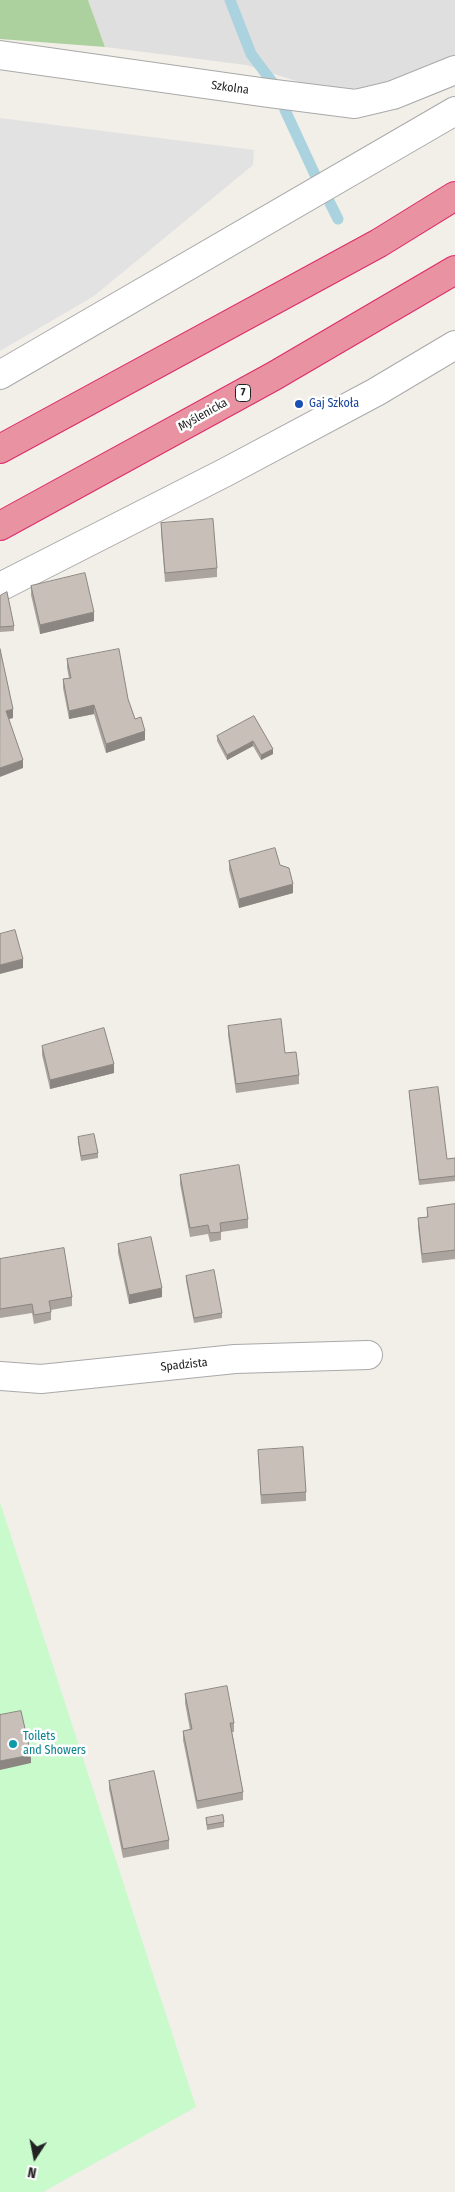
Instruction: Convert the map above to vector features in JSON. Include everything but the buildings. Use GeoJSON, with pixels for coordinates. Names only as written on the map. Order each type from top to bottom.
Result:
{"type":"FeatureCollection","features":[{"type":"Feature","properties":{"kind":"highway"},"geometry":{"type":"LineString","coordinates":[[0,449],[379,243],[455,196]]}},
{"type":"Feature","properties":{"kind":"highway","name":"Myślenicka"},"geometry":{"type":"LineString","coordinates":[[0,526],[274,376],[455,270]]}},
{"type":"Feature","properties":{"kind":"street","name":"Szkolna"},"geometry":{"type":"LineString","coordinates":[[0,55],[355,104],[393,95],[455,70]]}},
{"type":"Feature","properties":{"kind":"street"},"geometry":{"type":"LineString","coordinates":[[0,375],[455,111]]}},
{"type":"Feature","properties":{"kind":"street"},"geometry":{"type":"LineString","coordinates":[[0,587],[226,472],[376,392],[455,345]]}},
{"type":"Feature","properties":{"kind":"street","name":"Spadzista"},"geometry":{"type":"LineString","coordinates":[[0,1376],[41,1379],[235,1359],[368,1355]]}},
{"type":"Feature","properties":{"kind":"shaded area"},"geometry":{"type":"Polygon","coordinates":[[[88,0],[455,0],[455,58],[380,89],[324,90],[246,65],[105,47],[88,0]]]}},
{"type":"Feature","properties":{"kind":"shaded area"},"geometry":{"type":"Polygon","coordinates":[[[0,118],[254,150],[253,165],[94,296],[0,351],[0,118]]]}},
{"type":"Feature","properties":{"kind":"green space"},"geometry":{"type":"Polygon","coordinates":[[[0,0],[88,0],[105,47],[0,39],[0,0]]]}},
{"type":"Feature","properties":{"kind":"green space"},"geometry":{"type":"Polygon","coordinates":[[[0,1502],[196,2107],[43,2192],[0,2192],[0,1502]]]}},
{"type":"Feature","properties":{"kind":"waterway"},"geometry":{"type":"LineString","coordinates":[[230,0],[251,54],[273,83]]}},
{"type":"Feature","properties":{"kind":"waterway"},"geometry":{"type":"LineString","coordinates":[[285,110],[317,179]]}},
{"type":"Feature","properties":{"kind":"waterway"},"geometry":{"type":"LineString","coordinates":[[329,201],[338,219]]}},
{"type":"Feature","properties":{"kind":"place","name":"Gaj Szkoła"},"geometry":{"type":"Point","coordinates":[299,404]}},
{"type":"Feature","properties":{"kind":"place","name":"Toilets and Showers"},"geometry":{"type":"Point","coordinates":[13,1744]}}]}
